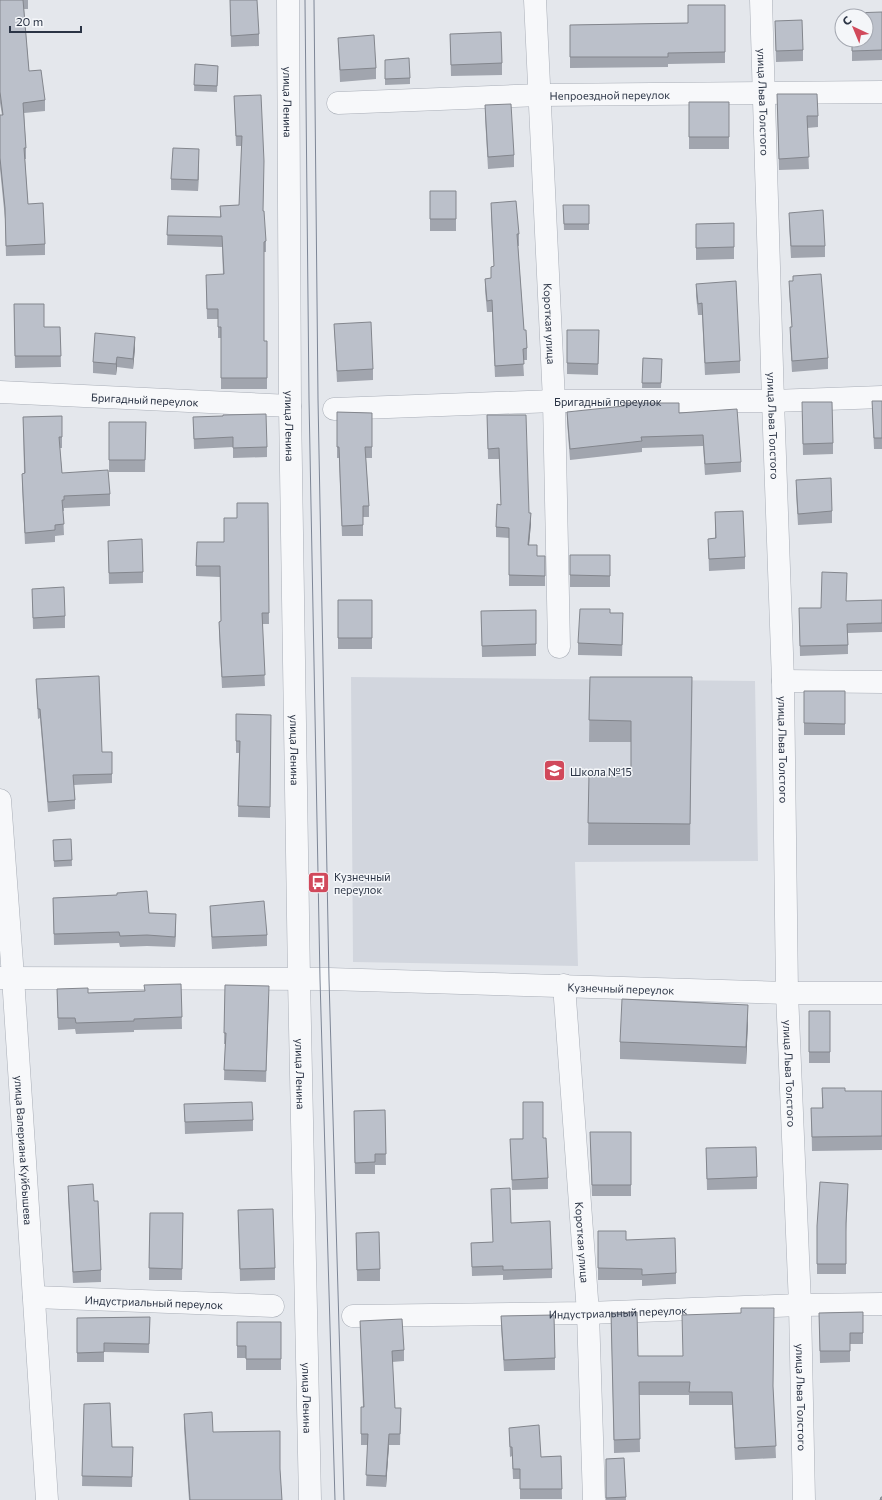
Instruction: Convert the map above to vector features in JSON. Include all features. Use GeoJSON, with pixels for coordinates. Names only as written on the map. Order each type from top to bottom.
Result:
{"type":"FeatureCollection","features":[{"type":"Feature","properties":{"kind":"street","name":"улица Ленина"},"geometry":{"type":"LineString","coordinates":[[288,0],[290,406],[299,979],[310,1500]]}},
{"type":"Feature","properties":{"kind":"street","name":"Короткая улица"},"geometry":{"type":"LineString","coordinates":[[535,0],[554,401],[559,647]]}},
{"type":"Feature","properties":{"kind":"street","name":"улица Льва Толстого"},"geometry":{"type":"LineString","coordinates":[[761,0],[783,681],[787,993],[800,1305],[804,1500]]}},
{"type":"Feature","properties":{"kind":"street","name":"Непроездной переулок"},"geometry":{"type":"LineString","coordinates":[[338,103],[540,95],[882,92]]}},
{"type":"Feature","properties":{"kind":"street","name":"Бригадный переулок"},"geometry":{"type":"LineString","coordinates":[[0,392],[290,406]]}},
{"type":"Feature","properties":{"kind":"street","name":"Бригадный переулок"},"geometry":{"type":"LineString","coordinates":[[334,410],[554,401],[773,401],[882,397]]}},
{"type":"Feature","properties":{"kind":"street"},"geometry":{"type":"LineString","coordinates":[[783,681],[882,682]]}},
{"type":"Feature","properties":{"kind":"street","name":"улица Валериана Куйбышева"},"geometry":{"type":"LineString","coordinates":[[0,800],[6,977],[34,1297],[47,1500]]}},
{"type":"Feature","properties":{"kind":"street","name":"Кузнечный переулок"},"geometry":{"type":"LineString","coordinates":[[6,977],[299,979],[564,985],[787,993],[882,993]]}},
{"type":"Feature","properties":{"kind":"street","name":"Короткая улица"},"geometry":{"type":"LineString","coordinates":[[564,985],[588,1313],[594,1500]]}},
{"type":"Feature","properties":{"kind":"street","name":"Индустриальный переулок"},"geometry":{"type":"LineString","coordinates":[[34,1297],[273,1306]]}},
{"type":"Feature","properties":{"kind":"street","name":"Индустриальный переулок"},"geometry":{"type":"LineString","coordinates":[[353,1316],[588,1313],[800,1305],[882,1304]]}},
{"type":"Feature","properties":{"kind":"shaded area","name":"Школа №15"},"geometry":{"type":"Polygon","coordinates":[[[351,677],[755,681],[758,861],[575,862],[578,966],[353,962],[351,677]]]}},
{"type":"Feature","properties":{"kind":"building"},"geometry":{"type":"Polygon","coordinates":[[[0,0],[23,0],[29,71],[41,70],[45,100],[23,103],[26,148],[24,148],[28,204],[43,203],[45,244],[6,246],[5,208],[0,158],[0,115],[3,115],[0,92],[0,0]]]}},
{"type":"Feature","properties":{"kind":"building"},"geometry":{"type":"Polygon","coordinates":[[[230,0],[257,0],[259,34],[231,36],[230,0]]]}},
{"type":"Feature","properties":{"kind":"building"},"geometry":{"type":"Polygon","coordinates":[[[688,5],[725,5],[725,52],[668,53],[668,57],[570,57],[570,25],[688,23],[688,5]]]}},
{"type":"Feature","properties":{"kind":"building"},"geometry":{"type":"Polygon","coordinates":[[[874,12],[882,12],[882,50],[852,51],[852,48],[874,48],[874,12]]]}},
{"type":"Feature","properties":{"kind":"building"},"geometry":{"type":"Polygon","coordinates":[[[802,20],[803,50],[776,51],[775,21],[802,20]]]}},
{"type":"Feature","properties":{"kind":"building"},"geometry":{"type":"Polygon","coordinates":[[[501,32],[502,63],[451,65],[450,34],[501,32]]]}},
{"type":"Feature","properties":{"kind":"building"},"geometry":{"type":"Polygon","coordinates":[[[374,35],[376,68],[340,70],[338,38],[374,35]]]}},
{"type":"Feature","properties":{"kind":"building"},"geometry":{"type":"Polygon","coordinates":[[[409,58],[410,78],[385,79],[385,60],[409,58]]]}},
{"type":"Feature","properties":{"kind":"building"},"geometry":{"type":"Polygon","coordinates":[[[195,64],[218,66],[217,86],[194,85],[195,64]]]}},
{"type":"Feature","properties":{"kind":"building"},"geometry":{"type":"Polygon","coordinates":[[[777,94],[817,94],[818,116],[807,116],[809,157],[779,159],[777,94]]]}},
{"type":"Feature","properties":{"kind":"building"},"geometry":{"type":"Polygon","coordinates":[[[261,95],[264,161],[263,211],[266,241],[264,242],[264,341],[267,341],[267,378],[221,378],[221,327],[218,327],[218,309],[207,309],[206,275],[224,274],[222,236],[167,235],[168,216],[221,217],[220,206],[239,205],[242,136],[236,136],[234,96],[261,95]]]}},
{"type":"Feature","properties":{"kind":"building"},"geometry":{"type":"Polygon","coordinates":[[[689,102],[729,102],[729,137],[689,137],[689,102]]]}},
{"type":"Feature","properties":{"kind":"building"},"geometry":{"type":"Polygon","coordinates":[[[511,104],[514,155],[488,157],[485,105],[511,104]]]}},
{"type":"Feature","properties":{"kind":"building"},"geometry":{"type":"Polygon","coordinates":[[[173,148],[199,149],[198,180],[171,179],[173,148]]]}},
{"type":"Feature","properties":{"kind":"building"},"geometry":{"type":"Polygon","coordinates":[[[430,191],[456,191],[456,219],[430,219],[430,191]]]}},
{"type":"Feature","properties":{"kind":"building"},"geometry":{"type":"Polygon","coordinates":[[[516,201],[524,330],[526,330],[527,348],[523,349],[524,364],[495,366],[492,300],[487,301],[485,279],[491,278],[491,267],[494,266],[491,203],[516,201]]]}},
{"type":"Feature","properties":{"kind":"building"},"geometry":{"type":"Polygon","coordinates":[[[563,205],[589,205],[589,224],[564,224],[563,205]]]}},
{"type":"Feature","properties":{"kind":"building"},"geometry":{"type":"Polygon","coordinates":[[[823,210],[825,246],[791,246],[789,213],[823,210]]]}},
{"type":"Feature","properties":{"kind":"building"},"geometry":{"type":"Polygon","coordinates":[[[734,223],[734,247],[696,248],[696,224],[734,223]]]}},
{"type":"Feature","properties":{"kind":"building"},"geometry":{"type":"Polygon","coordinates":[[[821,274],[828,358],[792,361],[790,327],[792,327],[789,281],[793,281],[793,276],[821,274]]]}},
{"type":"Feature","properties":{"kind":"building"},"geometry":{"type":"Polygon","coordinates":[[[736,281],[740,361],[705,363],[702,303],[698,304],[696,284],[736,281]]]}},
{"type":"Feature","properties":{"kind":"building"},"geometry":{"type":"Polygon","coordinates":[[[14,304],[44,304],[44,327],[60,327],[61,356],[15,356],[14,304]]]}},
{"type":"Feature","properties":{"kind":"building"},"geometry":{"type":"Polygon","coordinates":[[[371,322],[373,369],[337,371],[334,324],[371,322]]]}},
{"type":"Feature","properties":{"kind":"building"},"geometry":{"type":"Polygon","coordinates":[[[567,330],[599,330],[598,364],[567,363],[567,330]]]}},
{"type":"Feature","properties":{"kind":"building"},"geometry":{"type":"Polygon","coordinates":[[[95,333],[135,337],[133,359],[117,357],[116,364],[93,362],[95,333]]]}},
{"type":"Feature","properties":{"kind":"building"},"geometry":{"type":"Polygon","coordinates":[[[643,358],[662,359],[661,383],[642,383],[643,358]]]}},
{"type":"Feature","properties":{"kind":"building"},"geometry":{"type":"Polygon","coordinates":[[[872,401],[882,401],[882,438],[874,438],[872,401]]]}},
{"type":"Feature","properties":{"kind":"building"},"geometry":{"type":"Polygon","coordinates":[[[802,402],[832,402],[833,443],[803,444],[802,402]]]}},
{"type":"Feature","properties":{"kind":"building"},"geometry":{"type":"Polygon","coordinates":[[[624,403],[679,403],[679,413],[737,409],[741,462],[705,464],[703,435],[641,437],[642,441],[570,449],[567,412],[624,406],[624,403]]]}},
{"type":"Feature","properties":{"kind":"building"},"geometry":{"type":"Polygon","coordinates":[[[337,412],[372,413],[372,447],[365,447],[369,506],[363,506],[363,525],[342,526],[339,447],[337,447],[337,412]]]}},
{"type":"Feature","properties":{"kind":"building"},"geometry":{"type":"Polygon","coordinates":[[[266,414],[267,447],[233,448],[233,437],[194,439],[193,417],[266,414]]]}},
{"type":"Feature","properties":{"kind":"building"},"geometry":{"type":"Polygon","coordinates":[[[487,415],[526,415],[529,513],[531,513],[528,545],[537,545],[537,556],[545,556],[545,576],[509,575],[509,528],[496,527],[497,504],[501,505],[499,448],[488,449],[487,415]]]}},
{"type":"Feature","properties":{"kind":"building"},"geometry":{"type":"Polygon","coordinates":[[[62,416],[62,437],[59,437],[62,473],[108,470],[110,494],[64,496],[64,500],[62,500],[64,524],[55,525],[55,530],[25,533],[22,474],[25,473],[23,417],[62,416]]]}},
{"type":"Feature","properties":{"kind":"building"},"geometry":{"type":"Polygon","coordinates":[[[109,422],[146,422],[145,460],[109,460],[109,422]]]}},
{"type":"Feature","properties":{"kind":"building"},"geometry":{"type":"Polygon","coordinates":[[[831,478],[832,511],[798,514],[796,480],[831,478]]]}},
{"type":"Feature","properties":{"kind":"building"},"geometry":{"type":"Polygon","coordinates":[[[237,503],[268,503],[269,613],[262,613],[265,675],[222,677],[219,622],[221,621],[220,566],[196,566],[197,542],[224,542],[224,518],[237,518],[237,503]]]}},
{"type":"Feature","properties":{"kind":"building"},"geometry":{"type":"Polygon","coordinates":[[[743,511],[745,557],[709,559],[708,539],[716,538],[715,512],[743,511]]]}},
{"type":"Feature","properties":{"kind":"building"},"geometry":{"type":"Polygon","coordinates":[[[142,539],[143,572],[109,573],[108,541],[142,539]]]}},
{"type":"Feature","properties":{"kind":"building"},"geometry":{"type":"Polygon","coordinates":[[[570,555],[610,555],[610,576],[570,575],[570,555]]]}},
{"type":"Feature","properties":{"kind":"building"},"geometry":{"type":"Polygon","coordinates":[[[822,572],[847,573],[846,601],[882,600],[882,623],[847,624],[848,645],[800,646],[799,608],[821,608],[822,572]]]}},
{"type":"Feature","properties":{"kind":"building"},"geometry":{"type":"Polygon","coordinates":[[[64,587],[65,616],[33,618],[32,589],[64,587]]]}},
{"type":"Feature","properties":{"kind":"building"},"geometry":{"type":"Polygon","coordinates":[[[338,600],[372,600],[372,638],[338,638],[338,600]]]}},
{"type":"Feature","properties":{"kind":"building"},"geometry":{"type":"Polygon","coordinates":[[[580,609],[610,609],[610,613],[623,613],[622,645],[578,643],[580,609]]]}},
{"type":"Feature","properties":{"kind":"building"},"geometry":{"type":"Polygon","coordinates":[[[536,610],[536,644],[482,646],[481,611],[536,610]]]}},
{"type":"Feature","properties":{"kind":"building"},"geometry":{"type":"Polygon","coordinates":[[[99,676],[102,752],[112,752],[112,774],[73,775],[75,800],[48,802],[36,679],[99,676]]]}},
{"type":"Feature","properties":{"kind":"building"},"geometry":{"type":"Polygon","coordinates":[[[590,677],[692,677],[690,824],[588,823],[589,775],[631,775],[631,721],[589,720],[590,677]]]}},
{"type":"Feature","properties":{"kind":"building"},"geometry":{"type":"Polygon","coordinates":[[[804,691],[845,691],[845,724],[804,723],[804,691]]]}},
{"type":"Feature","properties":{"kind":"building"},"geometry":{"type":"Polygon","coordinates":[[[236,714],[271,715],[270,807],[238,806],[240,741],[236,741],[236,714]]]}},
{"type":"Feature","properties":{"kind":"building"},"geometry":{"type":"Polygon","coordinates":[[[71,839],[72,860],[54,861],[53,840],[71,839]]]}},
{"type":"Feature","properties":{"kind":"building"},"geometry":{"type":"Polygon","coordinates":[[[147,891],[149,913],[176,914],[175,937],[147,935],[120,936],[119,932],[54,934],[53,898],[117,895],[117,893],[147,891]]]}},
{"type":"Feature","properties":{"kind":"building"},"geometry":{"type":"Polygon","coordinates":[[[264,901],[267,935],[212,937],[210,906],[264,901]]]}},
{"type":"Feature","properties":{"kind":"building"},"geometry":{"type":"Polygon","coordinates":[[[181,984],[182,1017],[134,1019],[134,1021],[76,1023],[75,1018],[58,1018],[57,989],[88,988],[88,993],[145,991],[144,985],[181,984]]]}},
{"type":"Feature","properties":{"kind":"building"},"geometry":{"type":"Polygon","coordinates":[[[225,985],[269,986],[266,1071],[224,1070],[226,1033],[224,1033],[225,985]]]}},
{"type":"Feature","properties":{"kind":"building"},"geometry":{"type":"Polygon","coordinates":[[[622,999],[748,1005],[746,1047],[620,1042],[622,999]]]}},
{"type":"Feature","properties":{"kind":"building"},"geometry":{"type":"Polygon","coordinates":[[[809,1011],[830,1011],[830,1052],[809,1052],[809,1011]]]}},
{"type":"Feature","properties":{"kind":"building"},"geometry":{"type":"Polygon","coordinates":[[[822,1088],[845,1088],[845,1091],[882,1091],[882,1136],[812,1137],[811,1108],[823,1108],[822,1088]]]}},
{"type":"Feature","properties":{"kind":"building"},"geometry":{"type":"Polygon","coordinates":[[[252,1102],[253,1120],[185,1122],[184,1104],[252,1102]]]}},
{"type":"Feature","properties":{"kind":"building"},"geometry":{"type":"Polygon","coordinates":[[[523,1102],[543,1102],[543,1138],[546,1138],[548,1178],[512,1180],[510,1139],[523,1139],[523,1102]]]}},
{"type":"Feature","properties":{"kind":"building"},"geometry":{"type":"Polygon","coordinates":[[[385,1110],[386,1154],[375,1154],[375,1162],[355,1163],[354,1111],[385,1110]]]}},
{"type":"Feature","properties":{"kind":"building"},"geometry":{"type":"Polygon","coordinates":[[[590,1132],[631,1132],[631,1185],[592,1185],[590,1132]]]}},
{"type":"Feature","properties":{"kind":"building"},"geometry":{"type":"Polygon","coordinates":[[[756,1147],[757,1177],[707,1179],[706,1148],[756,1147]]]}},
{"type":"Feature","properties":{"kind":"building"},"geometry":{"type":"Polygon","coordinates":[[[820,1182],[848,1184],[846,1264],[817,1264],[817,1226],[820,1182]]]}},
{"type":"Feature","properties":{"kind":"building"},"geometry":{"type":"Polygon","coordinates":[[[93,1184],[94,1201],[98,1201],[101,1270],[73,1272],[68,1186],[93,1184]]]}},
{"type":"Feature","properties":{"kind":"building"},"geometry":{"type":"Polygon","coordinates":[[[510,1188],[511,1223],[550,1221],[552,1269],[503,1270],[503,1266],[472,1267],[471,1243],[493,1242],[491,1189],[510,1188]]]}},
{"type":"Feature","properties":{"kind":"building"},"geometry":{"type":"Polygon","coordinates":[[[273,1209],[275,1268],[240,1269],[238,1210],[273,1209]]]}},
{"type":"Feature","properties":{"kind":"building"},"geometry":{"type":"Polygon","coordinates":[[[150,1213],[183,1213],[182,1269],[149,1268],[150,1213]]]}},
{"type":"Feature","properties":{"kind":"building"},"geometry":{"type":"Polygon","coordinates":[[[598,1231],[626,1231],[626,1240],[675,1238],[676,1273],[642,1275],[642,1269],[598,1268],[598,1231]]]}},
{"type":"Feature","properties":{"kind":"building"},"geometry":{"type":"Polygon","coordinates":[[[379,1232],[380,1269],[357,1270],[356,1233],[379,1232]]]}},
{"type":"Feature","properties":{"kind":"building"},"geometry":{"type":"Polygon","coordinates":[[[741,1308],[774,1308],[773,1386],[776,1446],[735,1448],[732,1392],[689,1392],[690,1382],[639,1382],[640,1439],[614,1440],[611,1313],[637,1312],[638,1356],[683,1356],[682,1315],[741,1313],[741,1308]]]}},
{"type":"Feature","properties":{"kind":"building"},"geometry":{"type":"Polygon","coordinates":[[[863,1312],[863,1333],[850,1333],[850,1351],[820,1351],[819,1313],[863,1312]]]}},
{"type":"Feature","properties":{"kind":"building"},"geometry":{"type":"Polygon","coordinates":[[[554,1315],[555,1358],[504,1360],[501,1316],[554,1315]]]}},
{"type":"Feature","properties":{"kind":"building"},"geometry":{"type":"Polygon","coordinates":[[[150,1317],[149,1344],[104,1343],[104,1352],[77,1353],[77,1318],[150,1317]]]}},
{"type":"Feature","properties":{"kind":"building"},"geometry":{"type":"Polygon","coordinates":[[[402,1319],[404,1350],[392,1351],[395,1408],[401,1408],[400,1434],[389,1434],[386,1476],[366,1475],[368,1434],[361,1434],[361,1407],[364,1407],[360,1321],[402,1319]]]}},
{"type":"Feature","properties":{"kind":"building"},"geometry":{"type":"Polygon","coordinates":[[[237,1322],[281,1322],[281,1359],[246,1359],[246,1346],[237,1346],[237,1322]]]}},
{"type":"Feature","properties":{"kind":"building"},"geometry":{"type":"Polygon","coordinates":[[[110,1403],[112,1447],[133,1447],[132,1477],[82,1476],[84,1404],[110,1403]]]}},
{"type":"Feature","properties":{"kind":"building"},"geometry":{"type":"Polygon","coordinates":[[[212,1412],[213,1432],[280,1431],[282,1500],[190,1500],[184,1414],[212,1412]]]}},
{"type":"Feature","properties":{"kind":"building"},"geometry":{"type":"Polygon","coordinates":[[[539,1425],[541,1457],[561,1456],[562,1489],[520,1489],[520,1469],[513,1469],[509,1428],[539,1425]]]}},
{"type":"Feature","properties":{"kind":"building"},"geometry":{"type":"Polygon","coordinates":[[[624,1458],[626,1497],[606,1498],[606,1459],[624,1458]]]}},
{"type":"Feature","properties":{"kind":"tram line"},"geometry":{"type":"LineString","coordinates":[[305,0],[309,399],[320,979],[335,1500]]}},
{"type":"Feature","properties":{"kind":"tram line"},"geometry":{"type":"LineString","coordinates":[[314,0],[318,399],[329,979],[344,1500]]}},
{"type":"Feature","properties":{"kind":"place","name":"Школа №15"},"geometry":{"type":"Point","coordinates":[554,771]}},
{"type":"Feature","properties":{"kind":"place","name":"Кузнечный переулок"},"geometry":{"type":"Point","coordinates":[318,882]}}]}
